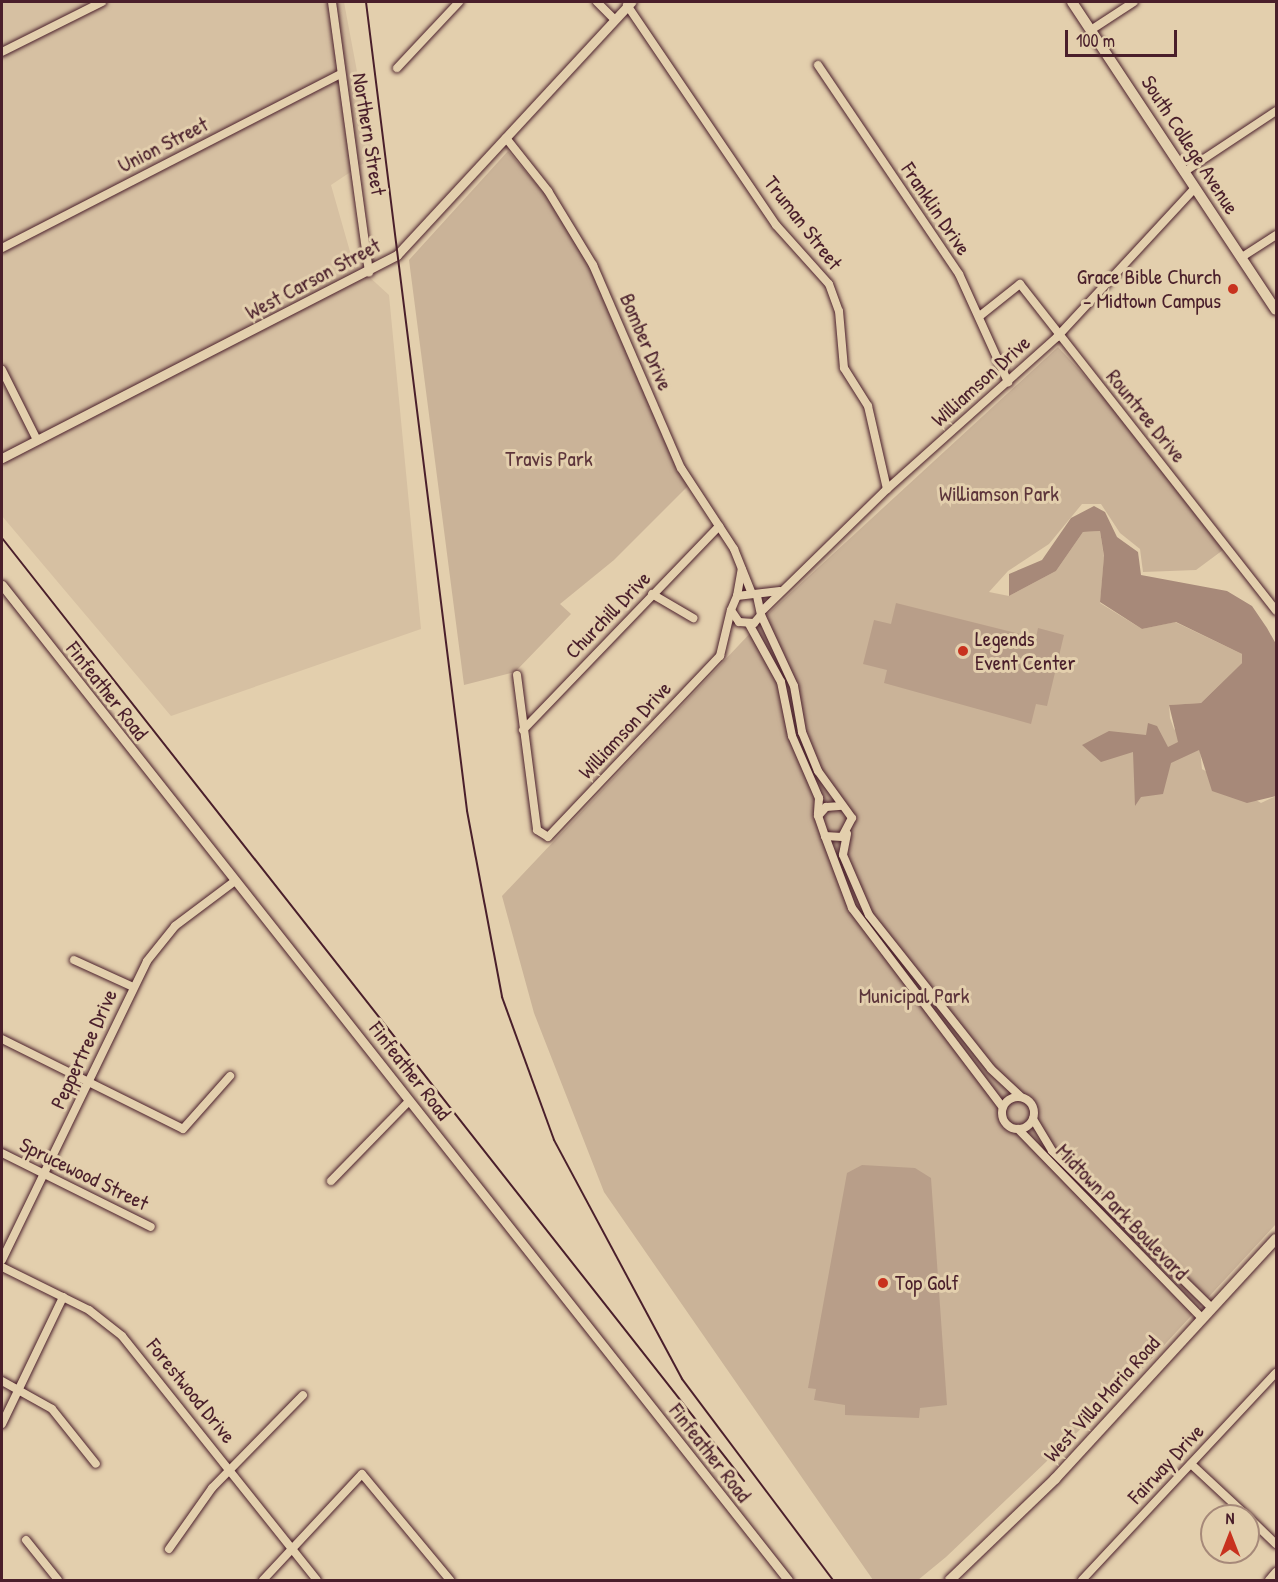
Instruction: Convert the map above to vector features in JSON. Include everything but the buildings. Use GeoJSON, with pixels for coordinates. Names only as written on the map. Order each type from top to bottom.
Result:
{"type":"FeatureCollection","features":[{"type":"Feature","properties":{"kind":"main road","name":"South College Avenue"},"geometry":{"type":"LineString","coordinates":[[1072,2],[1276,310]]}},
{"type":"Feature","properties":{"kind":"main road","name":"West Villa Maria Road"},"geometry":{"type":"LineString","coordinates":[[950,1581],[1055,1479],[1276,1239]]}},
{"type":"Feature","properties":{"kind":"street"},"geometry":{"type":"LineString","coordinates":[[2,52],[102,2]]}},
{"type":"Feature","properties":{"kind":"street","name":"Northern Street"},"geometry":{"type":"LineString","coordinates":[[332,2],[369,272]]}},
{"type":"Feature","properties":{"kind":"street"},"geometry":{"type":"LineString","coordinates":[[397,68],[459,2]]}},
{"type":"Feature","properties":{"kind":"street"},"geometry":{"type":"LineString","coordinates":[[597,2],[615,20]]}},
{"type":"Feature","properties":{"kind":"street"},"geometry":{"type":"LineString","coordinates":[[1091,30],[1134,2]]}},
{"type":"Feature","properties":{"kind":"street","name":"West Carson Street"},"geometry":{"type":"LineString","coordinates":[[2,458],[369,272],[403,250],[629,3]]}},
{"type":"Feature","properties":{"kind":"street","name":"Truman Street"},"geometry":{"type":"LineString","coordinates":[[629,3],[776,225],[829,284],[839,311],[844,368],[867,406],[887,489]]}},
{"type":"Feature","properties":{"kind":"street","name":"Franklin Drive"},"geometry":{"type":"LineString","coordinates":[[818,65],[981,315],[1008,382]]}},
{"type":"Feature","properties":{"kind":"street","name":"Union Street"},"geometry":{"type":"LineString","coordinates":[[2,248],[341,74]]}},
{"type":"Feature","properties":{"kind":"street"},"geometry":{"type":"LineString","coordinates":[[1184,172],[1276,111]]}},
{"type":"Feature","properties":{"kind":"street","name":"Bomber Drive"},"geometry":{"type":"LineString","coordinates":[[506,138],[548,191],[593,265],[681,468],[719,526],[755,595]]}},
{"type":"Feature","properties":{"kind":"street","name":"Williamson Drive"},"geometry":{"type":"LineString","coordinates":[[762,613],[887,489],[1057,337],[1194,189]]}},
{"type":"Feature","properties":{"kind":"street"},"geometry":{"type":"LineString","coordinates":[[1242,257],[1276,235]]}},
{"type":"Feature","properties":{"kind":"street","name":"Rountree Drive"},"geometry":{"type":"LineString","coordinates":[[981,315],[1020,284],[1057,337],[1130,420],[1276,610]]}},
{"type":"Feature","properties":{"kind":"street"},"geometry":{"type":"LineString","coordinates":[[2,370],[37,440]]}},
{"type":"Feature","properties":{"kind":"street","name":"Churchill Drive"},"geometry":{"type":"LineString","coordinates":[[523,730],[719,526]]}},
{"type":"Feature","properties":{"kind":"street"},"geometry":{"type":"LineString","coordinates":[[742,567],[737,596],[731,610],[746,624],[782,682],[792,736],[819,798],[818,816],[852,909],[1002,1106],[1004,1122],[1018,1129],[1033,1119],[1031,1103],[991,1069],[869,915],[843,855],[852,818],[813,760],[794,686],[755,595]]}},
{"type":"Feature","properties":{"kind":"street","name":"Finfeather Road"},"geometry":{"type":"LineString","coordinates":[[2,585],[785,1580]]}},
{"type":"Feature","properties":{"kind":"street"},"geometry":{"type":"LineString","coordinates":[[737,596],[782,591]]}},
{"type":"Feature","properties":{"kind":"street"},"geometry":{"type":"LineString","coordinates":[[652,594],[693,618]]}},
{"type":"Feature","properties":{"kind":"street","name":"Williamson Drive"},"geometry":{"type":"LineString","coordinates":[[523,730],[541,837],[553,833],[720,656],[727,640],[731,610]]}},
{"type":"Feature","properties":{"kind":"street"},"geometry":{"type":"LineString","coordinates":[[746,624],[762,613]]}},
{"type":"Feature","properties":{"kind":"street","name":"Williamson Drive"},"geometry":{"type":"LineString","coordinates":[[727,640],[746,624]]}},
{"type":"Feature","properties":{"kind":"street"},"geometry":{"type":"LineString","coordinates":[[517,675],[523,730]]}},
{"type":"Feature","properties":{"kind":"street"},"geometry":{"type":"LineString","coordinates":[[818,816],[826,807],[842,806]]}},
{"type":"Feature","properties":{"kind":"street"},"geometry":{"type":"LineString","coordinates":[[825,836],[847,834]]}},
{"type":"Feature","properties":{"kind":"street","name":"Peppertree Drive"},"geometry":{"type":"LineString","coordinates":[[2,1260],[133,987],[175,926],[235,881]]}},
{"type":"Feature","properties":{"kind":"street"},"geometry":{"type":"LineString","coordinates":[[74,960],[133,987]]}},
{"type":"Feature","properties":{"kind":"street"},"geometry":{"type":"LineString","coordinates":[[2,1039],[183,1129],[230,1076]]}},
{"type":"Feature","properties":{"kind":"street"},"geometry":{"type":"LineString","coordinates":[[1002,1106],[1020,1096]]}},
{"type":"Feature","properties":{"kind":"street"},"geometry":{"type":"LineString","coordinates":[[332,1181],[409,1101]]}},
{"type":"Feature","properties":{"kind":"street","name":"Midtown Park Boulevard"},"geometry":{"type":"LineString","coordinates":[[1033,1119],[1052,1151],[1212,1308]]}},
{"type":"Feature","properties":{"kind":"street","name":"Midtown Park Boulevard"},"geometry":{"type":"LineString","coordinates":[[1018,1129],[1202,1318]]}},
{"type":"Feature","properties":{"kind":"street","name":"Sprucewood Street"},"geometry":{"type":"LineString","coordinates":[[2,1153],[151,1227]]}},
{"type":"Feature","properties":{"kind":"street","name":"Forestwood Drive"},"geometry":{"type":"LineString","coordinates":[[2,1267],[63,1297],[122,1336],[231,1470],[316,1581]]}},
{"type":"Feature","properties":{"kind":"street"},"geometry":{"type":"LineString","coordinates":[[2,1424],[63,1297]]}},
{"type":"Feature","properties":{"kind":"street","name":"Fairway Drive"},"geometry":{"type":"LineString","coordinates":[[1082,1581],[1276,1373]]}},
{"type":"Feature","properties":{"kind":"street"},"geometry":{"type":"LineString","coordinates":[[2,1381],[52,1409],[96,1464]]}},
{"type":"Feature","properties":{"kind":"street"},"geometry":{"type":"LineString","coordinates":[[169,1549],[199,1503],[303,1395]]}},
{"type":"Feature","properties":{"kind":"street"},"geometry":{"type":"LineString","coordinates":[[1191,1464],[1234,1504]]}},
{"type":"Feature","properties":{"kind":"street"},"geometry":{"type":"LineString","coordinates":[[263,1581],[362,1474],[450,1581]]}},
{"type":"Feature","properties":{"kind":"street"},"geometry":{"type":"LineString","coordinates":[[1260,1529],[1276,1544]]}},
{"type":"Feature","properties":{"kind":"street"},"geometry":{"type":"LineString","coordinates":[[26,1540],[58,1581]]}},
{"type":"Feature","properties":{"kind":"street"},"geometry":{"type":"LineString","coordinates":[[1269,1581],[1276,1572]]}},
{"type":"Feature","properties":{"kind":"shaded area"},"geometry":{"type":"Polygon","coordinates":[[[2,2],[344,2],[373,157],[331,185],[353,262],[389,295],[421,629],[171,716],[2,516],[2,2]]]}},
{"type":"Feature","properties":{"kind":"shaded area"},"geometry":{"type":"Polygon","coordinates":[[[1094,506],[1105,512],[1117,537],[1138,552],[1141,575],[1227,591],[1252,606],[1267,628],[1276,644],[1276,796],[1247,803],[1212,791],[1199,750],[1171,763],[1163,794],[1141,797],[1135,806],[1133,752],[1101,762],[1082,745],[1109,731],[1146,735],[1148,723],[1157,726],[1168,747],[1178,742],[1169,705],[1201,703],[1242,663],[1242,654],[1176,622],[1142,629],[1100,602],[1104,556],[1100,531],[1083,532],[1056,571],[1009,596],[1009,574],[1042,560],[1071,518],[1094,506]]]}},
{"type":"Feature","properties":{"kind":"green space","name":"Travis Park"},"geometry":{"type":"Polygon","coordinates":[[[508,151],[545,194],[590,268],[688,486],[614,560],[560,604],[571,614],[515,672],[464,685],[409,260],[508,151]]]}},
{"type":"Feature","properties":{"kind":"green space","name":"Municipal Park"},"geometry":{"type":"Polygon","coordinates":[[[1058,347],[1104,397],[1223,550],[1196,570],[1143,572],[1140,549],[1120,533],[1101,504],[1082,504],[1049,544],[1008,571],[989,592],[1009,596],[1056,571],[1083,532],[1100,531],[1104,557],[1100,603],[1142,629],[1175,622],[1242,654],[1242,663],[1201,703],[1169,705],[1174,729],[1200,750],[1202,769],[1261,803],[1276,796],[1276,1224],[1130,1382],[946,1557],[918,1580],[873,1580],[604,1192],[534,1013],[502,896],[771,611],[1058,347]]]}},
{"type":"Feature","properties":{"kind":"railway"},"geometry":{"type":"LineString","coordinates":[[366,2],[467,811],[502,997],[554,1140],[682,1379],[833,1580]]}},
{"type":"Feature","properties":{"kind":"railway"},"geometry":{"type":"LineString","coordinates":[[2,538],[744,1481]]}},
{"type":"Feature","properties":{"kind":"place","name":"Grace Bible Church - Midtown Campus"},"geometry":{"type":"Point","coordinates":[1233,289]}},
{"type":"Feature","properties":{"kind":"place","name":"Legends Event Center"},"geometry":{"type":"Point","coordinates":[963,651]}},
{"type":"Feature","properties":{"kind":"place","name":"Top Golf"},"geometry":{"type":"Point","coordinates":[883,1283]}},
{"type":"Feature","properties":{"kind":"park label","name":"Williamson Park"},"geometry":{"type":"Point","coordinates":[999,494]}}]}
